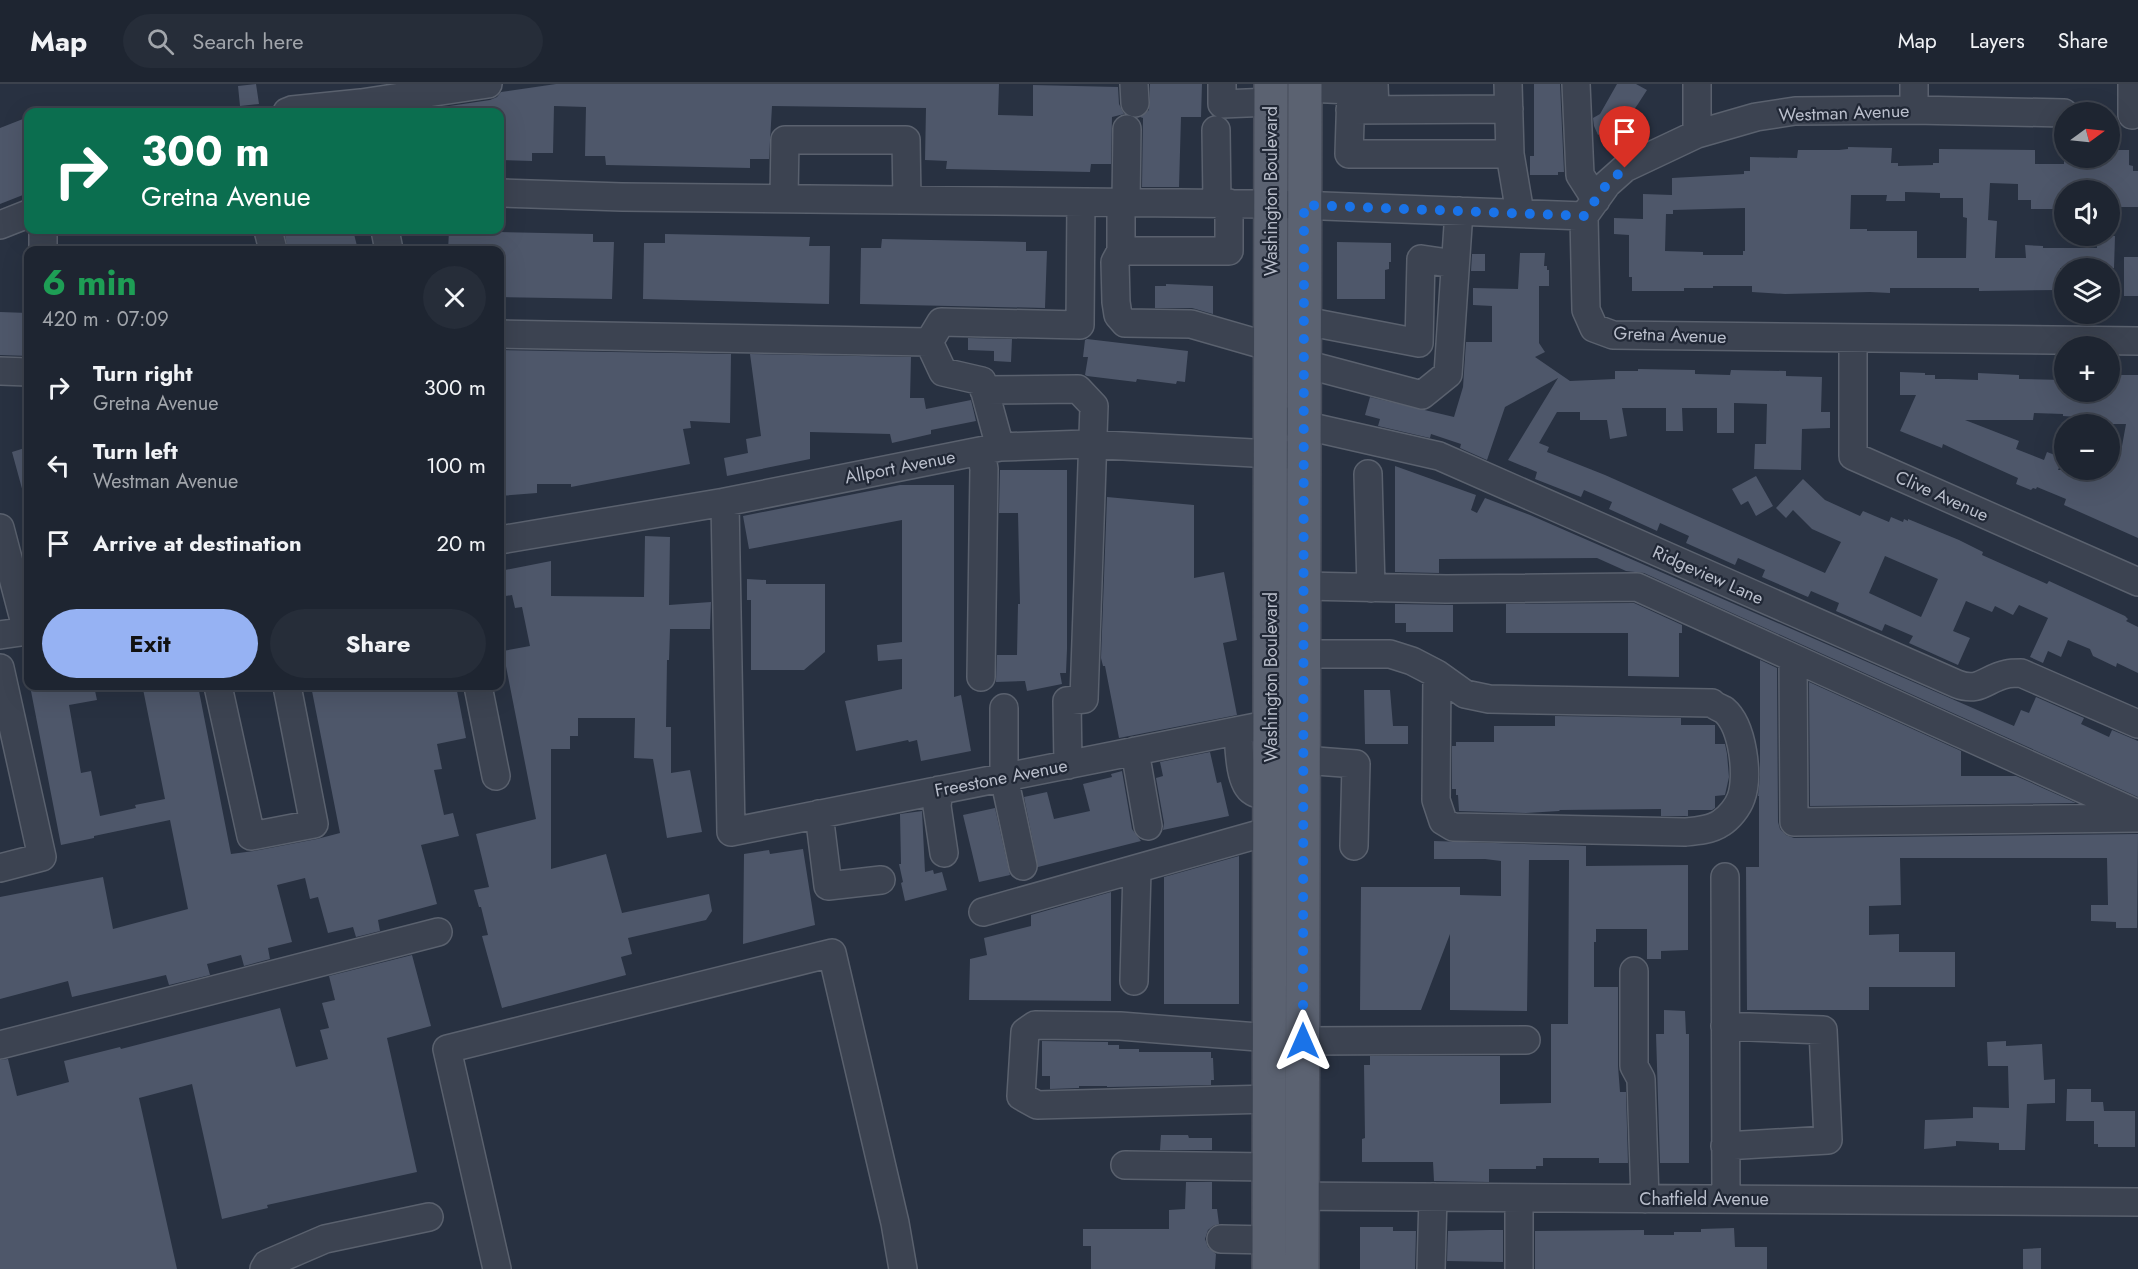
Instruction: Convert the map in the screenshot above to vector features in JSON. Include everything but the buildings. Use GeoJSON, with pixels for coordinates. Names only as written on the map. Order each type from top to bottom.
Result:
{"type":"FeatureCollection","features":[{"type":"Feature","properties":{"kind":"main road","name":"Washington Boulevard"},"geometry":{"type":"LineString","coordinates":[[1302,1269],[1305,86]]}},
{"type":"Feature","properties":{"kind":"main road","name":"Washington Boulevard"},"geometry":{"type":"LineString","coordinates":[[1269,1255],[1271,93]]}},
{"type":"Feature","properties":{"kind":"street"},"geometry":{"type":"LineString","coordinates":[[362,108],[488,84]]}},
{"type":"Feature","properties":{"kind":"street"},"geometry":{"type":"LineString","coordinates":[[1222,84],[1222,104],[1271,93]]}},
{"type":"Feature","properties":{"kind":"street"},"geometry":{"type":"LineString","coordinates":[[504,193],[622,197],[1223,203],[1520,213],[1590,208],[1580,175],[1576,84]]}},
{"type":"Feature","properties":{"kind":"street"},"geometry":{"type":"LineString","coordinates":[[1696,84],[1697,134]]}},
{"type":"Feature","properties":{"kind":"street"},"geometry":{"type":"LineString","coordinates":[[2126,114],[2132,84]]}},
{"type":"Feature","properties":{"kind":"street"},"geometry":{"type":"LineString","coordinates":[[1305,86],[1351,90],[1366,101],[1508,97],[1510,154],[1520,213]]}},
{"type":"Feature","properties":{"kind":"street","name":"Westman Avenue"},"geometry":{"type":"LineString","coordinates":[[1590,208],[1607,184],[1625,168],[1697,134],[1756,117],[1914,97],[2054,112]]}},
{"type":"Feature","properties":{"kind":"street"},"geometry":{"type":"LineString","coordinates":[[1366,101],[1349,154],[1510,154]]}},
{"type":"Feature","properties":{"kind":"street"},"geometry":{"type":"LineString","coordinates":[[1127,129],[1121,251],[1115,262],[1118,315],[1125,323],[1191,324],[1271,347]]}},
{"type":"Feature","properties":{"kind":"street"},"geometry":{"type":"LineString","coordinates":[[1121,251],[1229,251],[1216,130]]}},
{"type":"Feature","properties":{"kind":"street"},"geometry":{"type":"LineString","coordinates":[[784,198],[784,140],[906,140],[907,200]]}},
{"type":"Feature","properties":{"kind":"street"},"geometry":{"type":"LineString","coordinates":[[929,342],[941,322],[1080,325],[1082,202]]}},
{"type":"Feature","properties":{"kind":"street","name":"Gretna Avenue"},"geometry":{"type":"LineString","coordinates":[[1590,208],[1586,310],[1594,328],[1614,335],[2138,341]]}},
{"type":"Feature","properties":{"kind":"street"},"geometry":{"type":"LineString","coordinates":[[1305,364],[1422,394],[1448,374],[1459,211]]}},
{"type":"Feature","properties":{"kind":"street"},"geometry":{"type":"LineString","coordinates":[[0,225],[24,216]]}},
{"type":"Feature","properties":{"kind":"street"},"geometry":{"type":"LineString","coordinates":[[1305,321],[1419,344],[1421,259],[1455,264]]}},
{"type":"Feature","properties":{"kind":"street"},"geometry":{"type":"LineString","coordinates":[[504,334],[929,342]]}},
{"type":"Feature","properties":{"kind":"street","name":"Clive Avenue"},"geometry":{"type":"LineString","coordinates":[[1853,339],[1853,456],[2138,582]]}},
{"type":"Feature","properties":{"kind":"street"},"geometry":{"type":"LineString","coordinates":[[929,342],[943,372],[982,381],[984,390],[990,449],[984,469],[981,677]]}},
{"type":"Feature","properties":{"kind":"street"},"geometry":{"type":"LineString","coordinates":[[0,371],[24,372]]}},
{"type":"Feature","properties":{"kind":"street"},"geometry":{"type":"LineString","coordinates":[[984,390],[1077,389],[1094,406],[1084,699],[1067,701],[1068,765]]}},
{"type":"Feature","properties":{"kind":"street","name":"Ridgeview Lane"},"geometry":{"type":"LineString","coordinates":[[1270,417],[1304,440],[1439,456],[1967,688],[1980,686],[2006,674],[2021,673],[2138,724]]}},
{"type":"Feature","properties":{"kind":"street","name":"Allport Avenue"},"geometry":{"type":"LineString","coordinates":[[504,539],[725,502],[990,449],[1092,444],[1271,453],[1304,440]]}},
{"type":"Feature","properties":{"kind":"street"},"geometry":{"type":"LineString","coordinates":[[1368,474],[1371,588]]}},
{"type":"Feature","properties":{"kind":"street","name":"Freestone Avenue"},"geometry":{"type":"LineString","coordinates":[[725,502],[731,832],[1271,724]]}},
{"type":"Feature","properties":{"kind":"street"},"geometry":{"type":"LineString","coordinates":[[0,528],[24,616]]}},
{"type":"Feature","properties":{"kind":"street"},"geometry":{"type":"LineString","coordinates":[[1304,586],[1637,587],[2138,814]]}},
{"type":"Feature","properties":{"kind":"street"},"geometry":{"type":"LineString","coordinates":[[0,635],[24,632]]}},
{"type":"Feature","properties":{"kind":"street"},"geometry":{"type":"LineString","coordinates":[[1304,654],[1390,654],[1412,661],[1437,674],[1456,688],[1477,697],[1712,703],[1725,711],[1734,723],[1742,741],[1744,766],[1742,797],[1733,812],[1721,824],[1706,830],[1468,829],[1453,827],[1443,821],[1436,800],[1437,674]]}},
{"type":"Feature","properties":{"kind":"street"},"geometry":{"type":"LineString","coordinates":[[1793,658],[1794,822],[2138,819]]}},
{"type":"Feature","properties":{"kind":"street"},"geometry":{"type":"LineString","coordinates":[[0,668],[42,857],[0,868]]}},
{"type":"Feature","properties":{"kind":"street"},"geometry":{"type":"LineString","coordinates":[[219,690],[251,836],[314,824],[287,690]]}},
{"type":"Feature","properties":{"kind":"street"},"geometry":{"type":"LineString","coordinates":[[479,690],[496,776]]}},
{"type":"Feature","properties":{"kind":"street"},"geometry":{"type":"LineString","coordinates":[[1004,708],[1004,777],[1023,866]]}},
{"type":"Feature","properties":{"kind":"street"},"geometry":{"type":"LineString","coordinates":[[1238,731],[1244,781],[1248,789],[1254,793],[1270,794]]}},
{"type":"Feature","properties":{"kind":"street"},"geometry":{"type":"LineString","coordinates":[[1135,751],[1148,826]]}},
{"type":"Feature","properties":{"kind":"street"},"geometry":{"type":"LineString","coordinates":[[1304,760],[1356,764],[1354,846]]}},
{"type":"Feature","properties":{"kind":"street"},"geometry":{"type":"LineString","coordinates":[[939,790],[937,806],[944,853]]}},
{"type":"Feature","properties":{"kind":"street"},"geometry":{"type":"LineString","coordinates":[[819,814],[828,886],[881,880]]}},
{"type":"Feature","properties":{"kind":"street"},"geometry":{"type":"LineString","coordinates":[[983,912],[1270,831]]}},
{"type":"Feature","properties":{"kind":"street"},"geometry":{"type":"LineString","coordinates":[[1134,981],[1137,870]]}},
{"type":"Feature","properties":{"kind":"street"},"geometry":{"type":"LineString","coordinates":[[1725,877],[1726,1199]]}},
{"type":"Feature","properties":{"kind":"street"},"geometry":{"type":"LineString","coordinates":[[0,1045],[438,932]]}},
{"type":"Feature","properties":{"kind":"street"},"geometry":{"type":"LineString","coordinates":[[497,1269],[447,1049],[832,953],[895,1223],[903,1269]]}},
{"type":"Feature","properties":{"kind":"street"},"geometry":{"type":"LineString","coordinates":[[1634,971],[1634,1066],[1641,1079],[1645,1199]]}},
{"type":"Feature","properties":{"kind":"street"},"geometry":{"type":"LineString","coordinates":[[1270,1038],[1120,1026],[1035,1025],[1025,1032],[1021,1096],[1037,1106],[1270,1099]]}},
{"type":"Feature","properties":{"kind":"street"},"geometry":{"type":"LineString","coordinates":[[1725,1026],[1823,1030],[1828,1140],[1725,1146]]}},
{"type":"Feature","properties":{"kind":"street"},"geometry":{"type":"LineString","coordinates":[[1303,1041],[1526,1040]]}},
{"type":"Feature","properties":{"kind":"street","name":"Chatfield Avenue"},"geometry":{"type":"LineString","coordinates":[[1125,1165],[1269,1181],[1302,1196],[2138,1202]]}},
{"type":"Feature","properties":{"kind":"street"},"geometry":{"type":"LineString","coordinates":[[1431,1269],[1432,1197]]}},
{"type":"Feature","properties":{"kind":"street"},"geometry":{"type":"LineString","coordinates":[[1519,1269],[1520,1198]]}},
{"type":"Feature","properties":{"kind":"street"},"geometry":{"type":"LineString","coordinates":[[264,1269],[267,1264],[325,1239],[429,1217]]}},
{"type":"Feature","properties":{"kind":"street"},"geometry":{"type":"LineString","coordinates":[[1221,1239],[1269,1255]]}},
{"type":"Feature","properties":{"kind":"route"},"geometry":{"type":"LineString","coordinates":[[1303,1041],[1304,205],[1584,216],[1607,184],[1625,168]]}}]}
